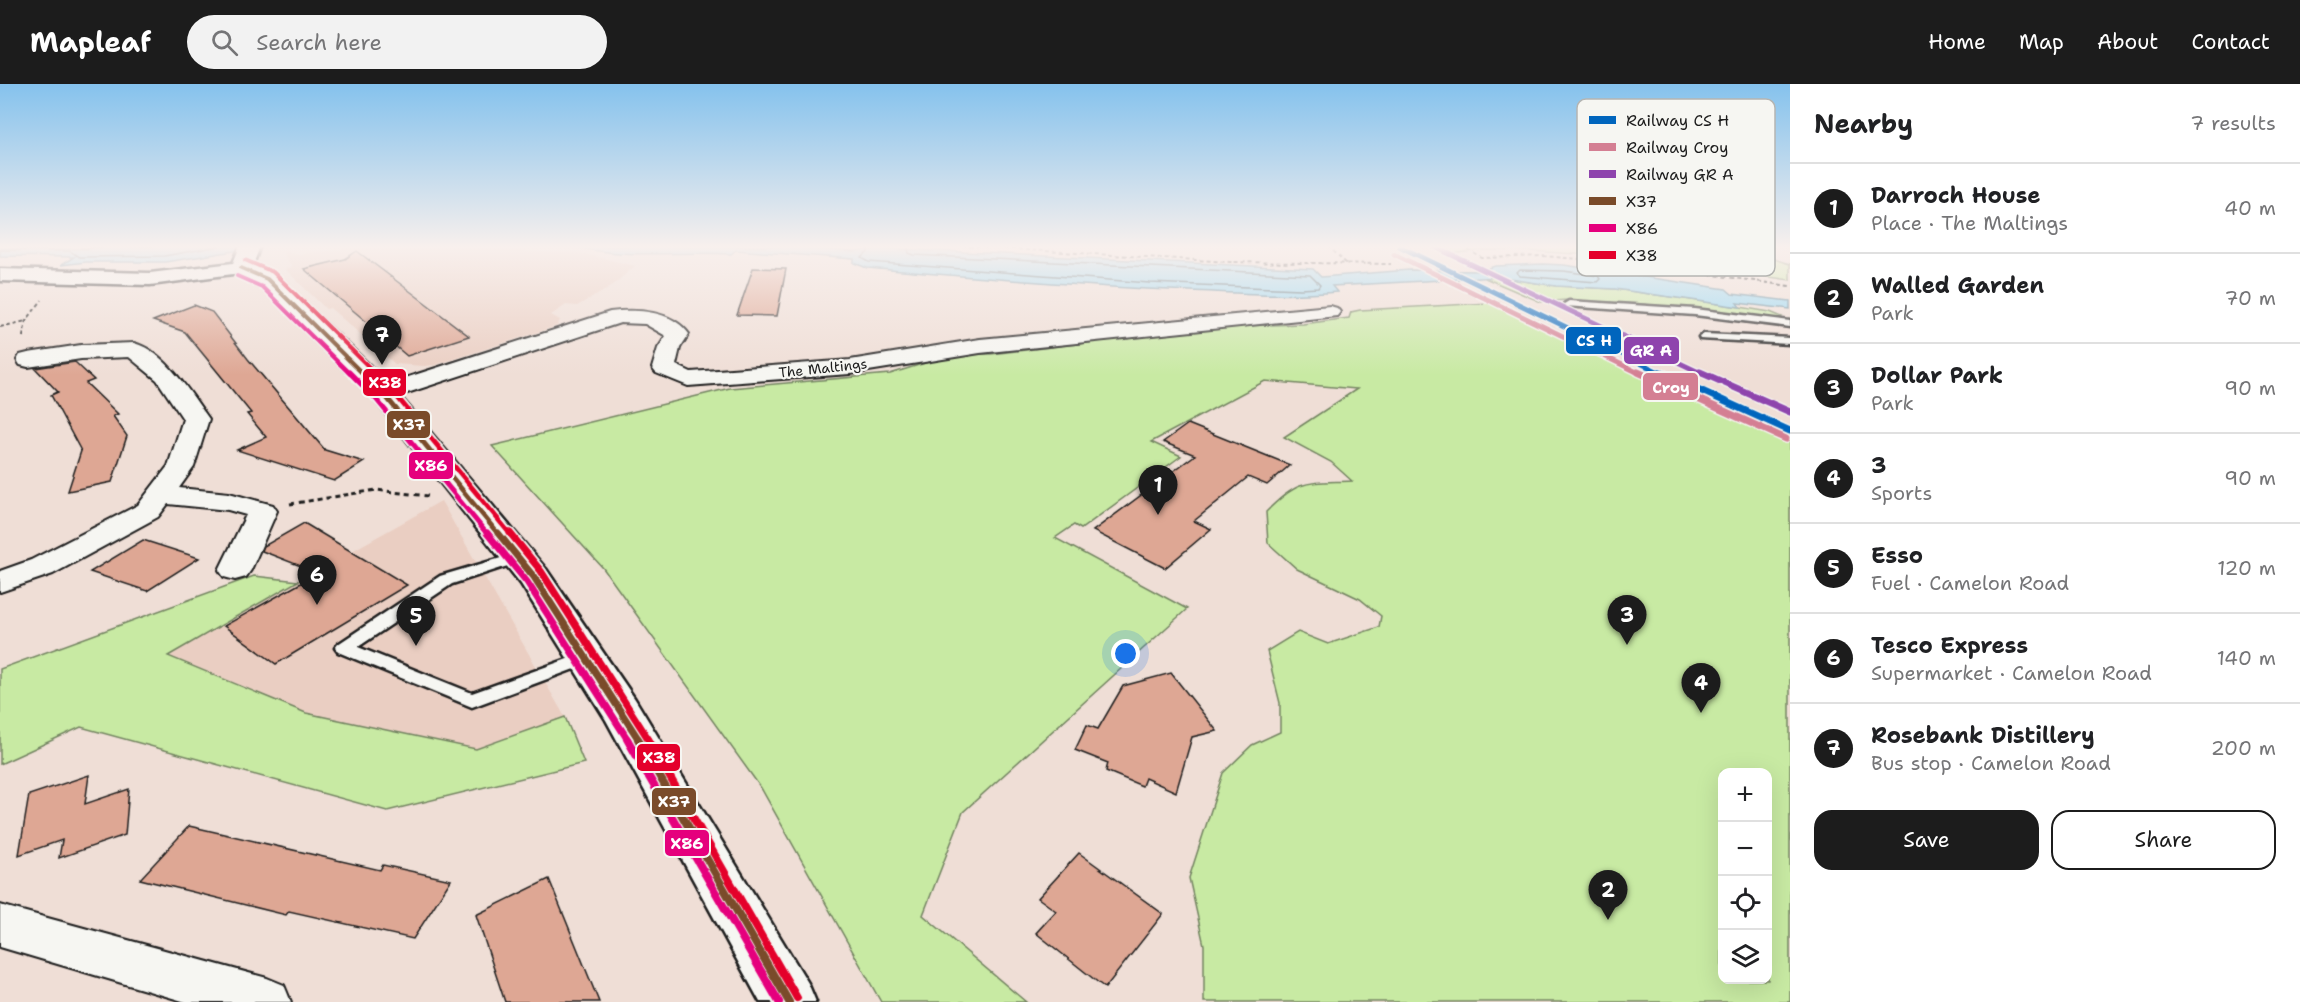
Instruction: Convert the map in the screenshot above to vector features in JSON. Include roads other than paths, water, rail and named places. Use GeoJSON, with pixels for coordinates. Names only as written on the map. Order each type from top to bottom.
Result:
{"type":"FeatureCollection","features":[{"type":"Feature","properties":{"kind":"main road"},"geometry":{"type":"LineString","coordinates":[[277,289],[383,393],[534,578],[621,710],[789,1002]]}},
{"type":"Feature","properties":{"kind":"street","name":"The Maltings"},"geometry":{"type":"LineString","coordinates":[[383,393],[610,318],[627,316],[661,321],[678,334],[669,348],[664,368],[688,379],[839,368],[980,346],[1330,312]]}},
{"type":"Feature","properties":{"kind":"street"},"geometry":{"type":"LineString","coordinates":[[0,582],[42,567],[148,511],[181,467],[196,419],[165,375],[134,350],[81,352],[28,360]]}},
{"type":"Feature","properties":{"kind":"street"},"geometry":{"type":"LineString","coordinates":[[160,495],[229,502],[263,511],[235,570]]}},
{"type":"Feature","properties":{"kind":"street"},"geometry":{"type":"LineString","coordinates":[[0,926],[267,1002]]}},
{"type":"Feature","properties":{"kind":"lane"},"geometry":{"type":"LineString","coordinates":[[1569,304],[1695,312],[1790,324]]}},
{"type":"Feature","properties":{"kind":"lane"},"geometry":{"type":"LineString","coordinates":[[1704,337],[1790,341]]}},
{"type":"Feature","properties":{"kind":"lane"},"geometry":{"type":"LineString","coordinates":[[518,558],[446,580],[344,648],[472,700],[587,658]]}},
{"type":"Feature","properties":{"kind":"water"},"geometry":{"type":"Polygon","coordinates":[[[1150,289],[1334,289],[1337,292],[1264,294],[1150,289]]]}},
{"type":"Feature","properties":{"kind":"water"},"geometry":{"type":"Polygon","coordinates":[[[1612,289],[1725,289],[1732,294],[1790,301],[1790,309],[1737,303],[1740,307],[1612,289]]]}},
{"type":"Feature","properties":{"kind":"rail line","name":"Croy"},"geometry":{"type":"LineString","coordinates":[[1466,289],[1640,373],[1786,439]]}},
{"type":"Feature","properties":{"kind":"place","name":"Rosebank Distillery"},"geometry":{"type":"Point","coordinates":[382,365]}},
{"type":"Feature","properties":{"kind":"place","name":"Darroch House"},"geometry":{"type":"Point","coordinates":[1158,515]}},
{"type":"Feature","properties":{"kind":"place","name":"Tesco Express"},"geometry":{"type":"Point","coordinates":[317,605]}},
{"type":"Feature","properties":{"kind":"place","name":"Dollar Park"},"geometry":{"type":"Point","coordinates":[1627,645]}},
{"type":"Feature","properties":{"kind":"place","name":"Esso"},"geometry":{"type":"Point","coordinates":[416,646]}},
{"type":"Feature","properties":{"kind":"place","name":"3"},"geometry":{"type":"Point","coordinates":[1701,713]}},
{"type":"Feature","properties":{"kind":"place","name":"Walled Garden"},"geometry":{"type":"Point","coordinates":[1608,920]}}]}
